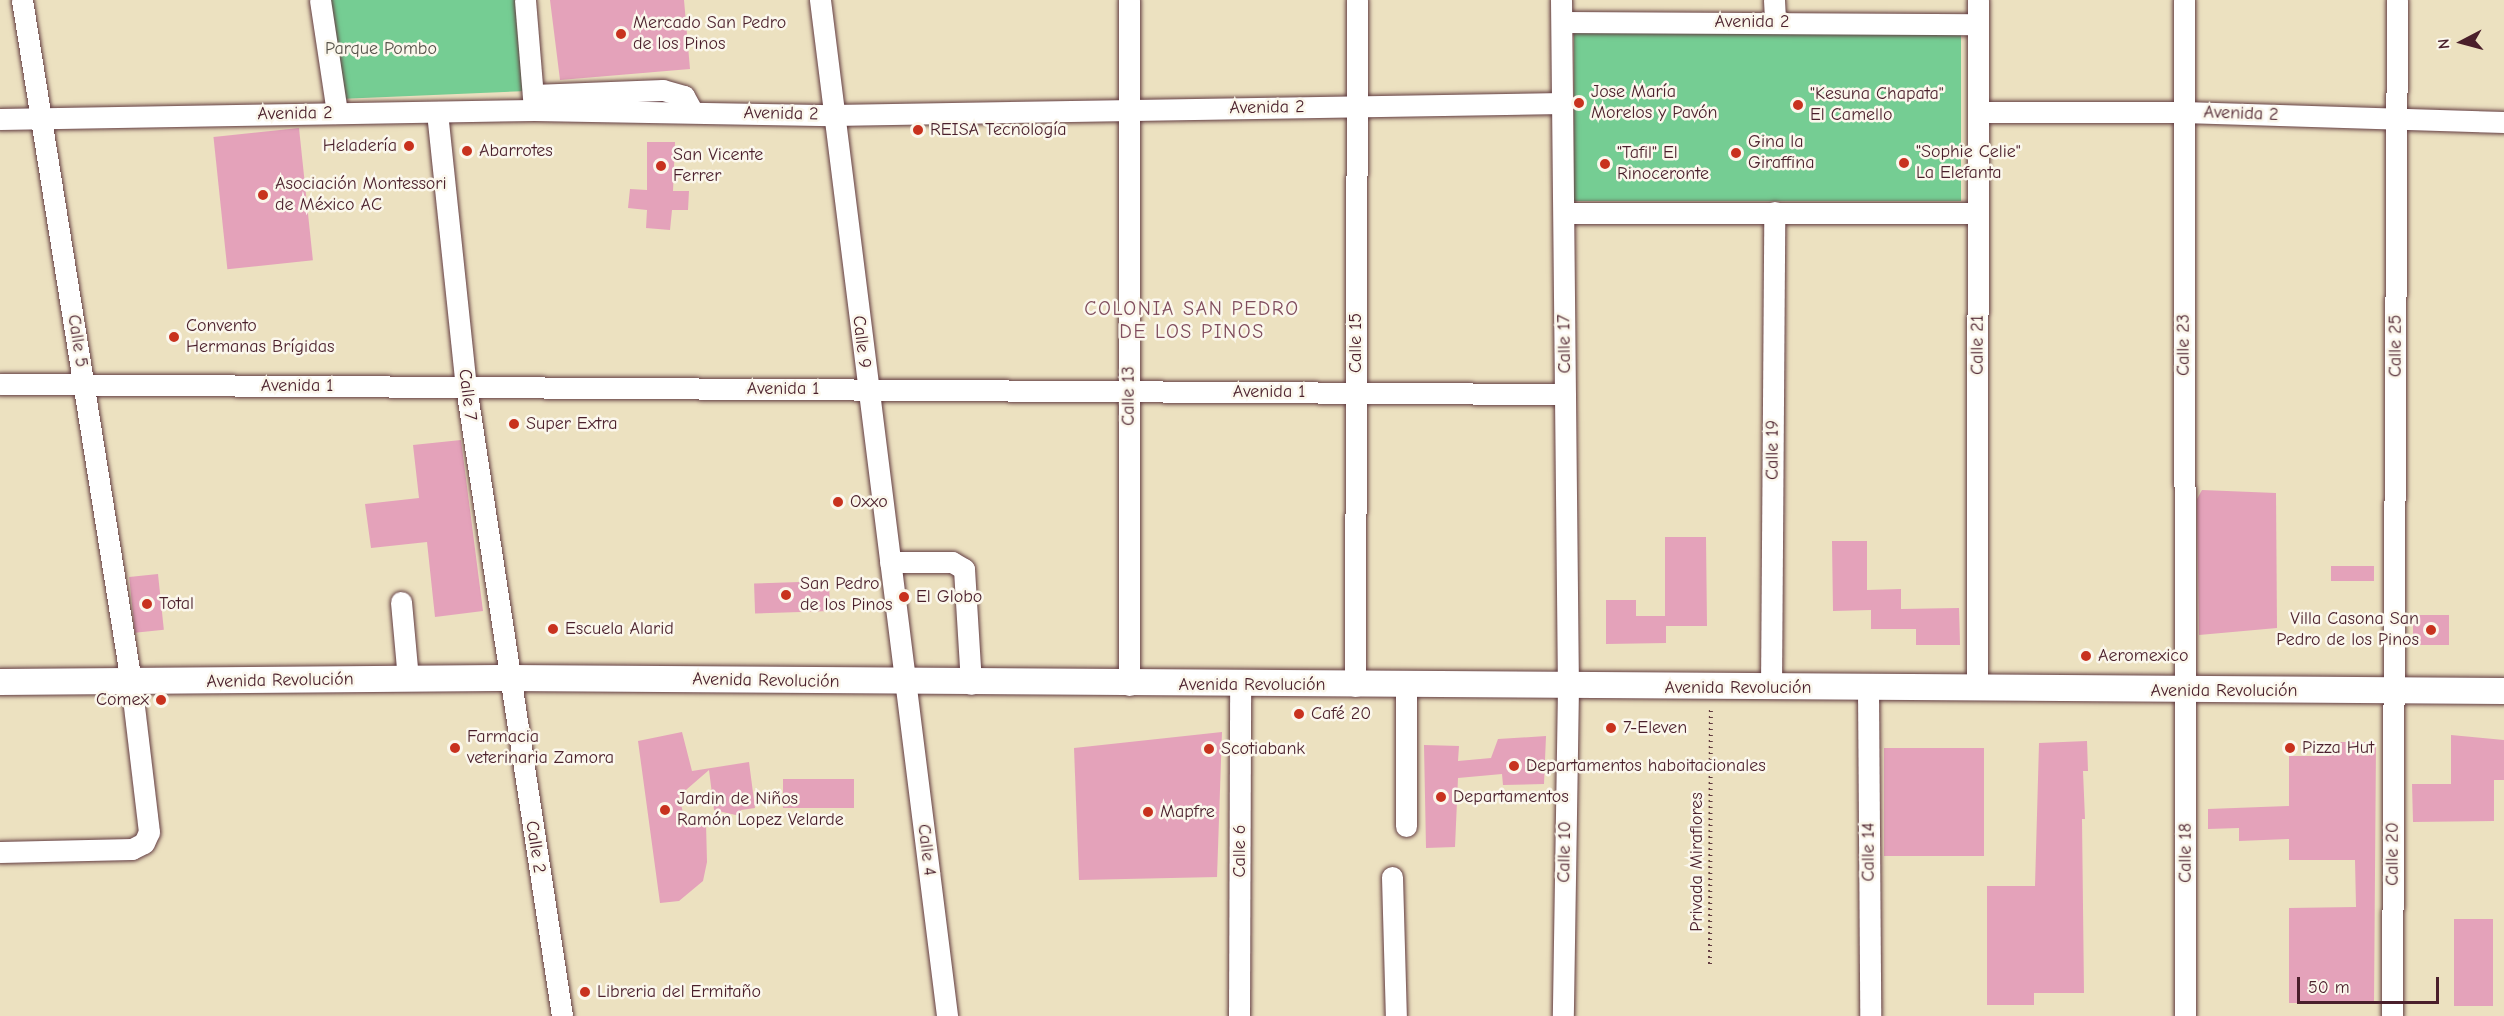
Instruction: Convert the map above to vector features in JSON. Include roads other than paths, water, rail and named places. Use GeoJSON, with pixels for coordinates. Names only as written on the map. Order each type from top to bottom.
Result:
{"type":"FeatureCollection","features":[{"type":"Feature","properties":{"kind":"main road","name":"Avenida Revolución"},"geometry":{"type":"LineString","coordinates":[[0,682],[509,678],[971,684],[2504,692]]}},
{"type":"Feature","properties":{"kind":"street","name":"Calle 5"},"geometry":{"type":"LineString","coordinates":[[0,852],[132,849],[144,843],[149,832],[131,682],[22,0]]}},
{"type":"Feature","properties":{"kind":"street"},"geometry":{"type":"LineString","coordinates":[[320,0],[337,113]]}},
{"type":"Feature","properties":{"kind":"street"},"geometry":{"type":"LineString","coordinates":[[525,0],[533,102]]}},
{"type":"Feature","properties":{"kind":"street","name":"Calle 9"},"geometry":{"type":"LineString","coordinates":[[820,0],[867,390],[906,683]]}},
{"type":"Feature","properties":{"kind":"street","name":"Calle 13"},"geometry":{"type":"LineString","coordinates":[[1129,0],[1129,685]]}},
{"type":"Feature","properties":{"kind":"street","name":"Calle 15"},"geometry":{"type":"LineString","coordinates":[[1355,686],[1357,0]]}},
{"type":"Feature","properties":{"kind":"street","name":"Calle 17"},"geometry":{"type":"LineString","coordinates":[[1562,0],[1568,687]]}},
{"type":"Feature","properties":{"kind":"street"},"geometry":{"type":"LineString","coordinates":[[1774,0],[1775,22]]}},
{"type":"Feature","properties":{"kind":"street","name":"Calle 21"},"geometry":{"type":"LineString","coordinates":[[1977,689],[1978,0]]}},
{"type":"Feature","properties":{"kind":"street","name":"Calle 23"},"geometry":{"type":"LineString","coordinates":[[2184,0],[2187,690]]}},
{"type":"Feature","properties":{"kind":"street","name":"Calle 25"},"geometry":{"type":"LineString","coordinates":[[2395,691],[2397,0]]}},
{"type":"Feature","properties":{"kind":"street","name":"Avenida 2"},"geometry":{"type":"LineString","coordinates":[[1562,22],[1978,24]]}},
{"type":"Feature","properties":{"kind":"street","name":"Avenida 2"},"geometry":{"type":"LineString","coordinates":[[0,119],[437,112],[533,102],[693,112],[833,115],[1563,103]]}},
{"type":"Feature","properties":{"kind":"street","name":"Calle 7"},"geometry":{"type":"LineString","coordinates":[[437,112],[466,387],[509,678]]}},
{"type":"Feature","properties":{"kind":"street","name":"Avenida 2"},"geometry":{"type":"LineString","coordinates":[[1978,112],[2183,112],[2504,122]]}},
{"type":"Feature","properties":{"kind":"street","name":"Calle 19"},"geometry":{"type":"LineString","coordinates":[[1772,688],[1774,212]]}},
{"type":"Feature","properties":{"kind":"street"},"geometry":{"type":"LineString","coordinates":[[1564,213],[1978,213]]}},
{"type":"Feature","properties":{"kind":"street","name":"Avenida 1"},"geometry":{"type":"LineString","coordinates":[[0,384],[1565,394]]}},
{"type":"Feature","properties":{"kind":"street"},"geometry":{"type":"LineString","coordinates":[[890,562],[952,562],[964,569],[971,684]]}},
{"type":"Feature","properties":{"kind":"street"},"geometry":{"type":"LineString","coordinates":[[401,602],[408,679]]}},
{"type":"Feature","properties":{"kind":"street","name":"Calle 2"},"geometry":{"type":"LineString","coordinates":[[509,678],[562,1016]]}},
{"type":"Feature","properties":{"kind":"street","name":"Calle 4"},"geometry":{"type":"LineString","coordinates":[[906,683],[947,1016]]}},
{"type":"Feature","properties":{"kind":"street","name":"Calle 6"},"geometry":{"type":"LineString","coordinates":[[1239,1016],[1240,685]]}},
{"type":"Feature","properties":{"kind":"street"},"geometry":{"type":"LineString","coordinates":[[1406,686],[1406,826]]}},
{"type":"Feature","properties":{"kind":"street","name":"Calle 10"},"geometry":{"type":"LineString","coordinates":[[1563,1016],[1568,687]]}},
{"type":"Feature","properties":{"kind":"street","name":"Calle 14"},"geometry":{"type":"LineString","coordinates":[[1868,689],[1870,1016]]}},
{"type":"Feature","properties":{"kind":"street","name":"Calle 18"},"geometry":{"type":"LineString","coordinates":[[2185,1016],[2187,690]]}},
{"type":"Feature","properties":{"kind":"street","name":"Calle 20"},"geometry":{"type":"LineString","coordinates":[[2392,1016],[2395,691]]}},
{"type":"Feature","properties":{"kind":"street"},"geometry":{"type":"LineString","coordinates":[[1392,877],[1396,1016]]}},
{"type":"Feature","properties":{"kind":"place","name":"Mercado San Pedro de los Pinos"},"geometry":{"type":"Point","coordinates":[621,34]}},
{"type":"Feature","properties":{"kind":"place","name":"Jose María Morelos y Pavón"},"geometry":{"type":"Point","coordinates":[1579,103]}},
{"type":"Feature","properties":{"kind":"place","name":"\"Kesuna Chapata\" El Camello"},"geometry":{"type":"Point","coordinates":[1798,105]}},
{"type":"Feature","properties":{"kind":"place","name":"REISA Tecnología"},"geometry":{"type":"Point","coordinates":[918,130]}},
{"type":"Feature","properties":{"kind":"place","name":"Heladería"},"geometry":{"type":"Point","coordinates":[409,146]}},
{"type":"Feature","properties":{"kind":"place","name":"Abarrotes"},"geometry":{"type":"Point","coordinates":[467,151]}},
{"type":"Feature","properties":{"kind":"place","name":"Gina la Giraffina"},"geometry":{"type":"Point","coordinates":[1736,153]}},
{"type":"Feature","properties":{"kind":"place","name":"\"Sophie Celie\" La Elefanta"},"geometry":{"type":"Point","coordinates":[1904,163]}},
{"type":"Feature","properties":{"kind":"place","name":"\"Tafil\" El Rinoceronte"},"geometry":{"type":"Point","coordinates":[1605,164]}},
{"type":"Feature","properties":{"kind":"place","name":"San Vicente Ferrer"},"geometry":{"type":"Point","coordinates":[661,166]}},
{"type":"Feature","properties":{"kind":"place","name":"Asociación Montessori de México AC"},"geometry":{"type":"Point","coordinates":[263,195]}},
{"type":"Feature","properties":{"kind":"place","name":"Convento Hermanas Brígidas"},"geometry":{"type":"Point","coordinates":[174,337]}},
{"type":"Feature","properties":{"kind":"place","name":"Super Extra"},"geometry":{"type":"Point","coordinates":[514,424]}},
{"type":"Feature","properties":{"kind":"place","name":"Oxxo"},"geometry":{"type":"Point","coordinates":[838,502]}},
{"type":"Feature","properties":{"kind":"place","name":"San Pedro de los Pinos"},"geometry":{"type":"Point","coordinates":[786,595]}},
{"type":"Feature","properties":{"kind":"place","name":"El Globo"},"geometry":{"type":"Point","coordinates":[904,597]}},
{"type":"Feature","properties":{"kind":"place","name":"Total"},"geometry":{"type":"Point","coordinates":[147,604]}},
{"type":"Feature","properties":{"kind":"place","name":"Escuela Alarid"},"geometry":{"type":"Point","coordinates":[553,629]}},
{"type":"Feature","properties":{"kind":"place","name":"Villa Casona San Pedro de los Pinos"},"geometry":{"type":"Point","coordinates":[2431,630]}},
{"type":"Feature","properties":{"kind":"place","name":"Aeromexico"},"geometry":{"type":"Point","coordinates":[2086,656]}},
{"type":"Feature","properties":{"kind":"place","name":"Comex"},"geometry":{"type":"Point","coordinates":[161,700]}},
{"type":"Feature","properties":{"kind":"place","name":"Café 20"},"geometry":{"type":"Point","coordinates":[1299,714]}},
{"type":"Feature","properties":{"kind":"place","name":"7-Eleven"},"geometry":{"type":"Point","coordinates":[1611,728]}},
{"type":"Feature","properties":{"kind":"place","name":"Farmacia veterinaria Zamora"},"geometry":{"type":"Point","coordinates":[455,748]}},
{"type":"Feature","properties":{"kind":"place","name":"Pizza Hut"},"geometry":{"type":"Point","coordinates":[2290,748]}},
{"type":"Feature","properties":{"kind":"place","name":"Scotiabank"},"geometry":{"type":"Point","coordinates":[1209,749]}},
{"type":"Feature","properties":{"kind":"place","name":"Departamentos haboitacionales"},"geometry":{"type":"Point","coordinates":[1514,766]}},
{"type":"Feature","properties":{"kind":"place","name":"Departamentos"},"geometry":{"type":"Point","coordinates":[1441,797]}},
{"type":"Feature","properties":{"kind":"place","name":"Jardin de Niños Ramón Lopez Velarde"},"geometry":{"type":"Point","coordinates":[665,810]}},
{"type":"Feature","properties":{"kind":"place","name":"Mapfre"},"geometry":{"type":"Point","coordinates":[1148,812]}},
{"type":"Feature","properties":{"kind":"place","name":"Libreria del Ermitaño"},"geometry":{"type":"Point","coordinates":[585,992]}},
{"type":"Feature","properties":{"kind":"district","name":"COLONIA SAN PEDRO DE LOS PINOS"},"geometry":{"type":"Point","coordinates":[1192,320]}},
{"type":"Feature","properties":{"kind":"park label","name":"Parque Pombo"},"geometry":{"type":"Point","coordinates":[381,49]}}]}
